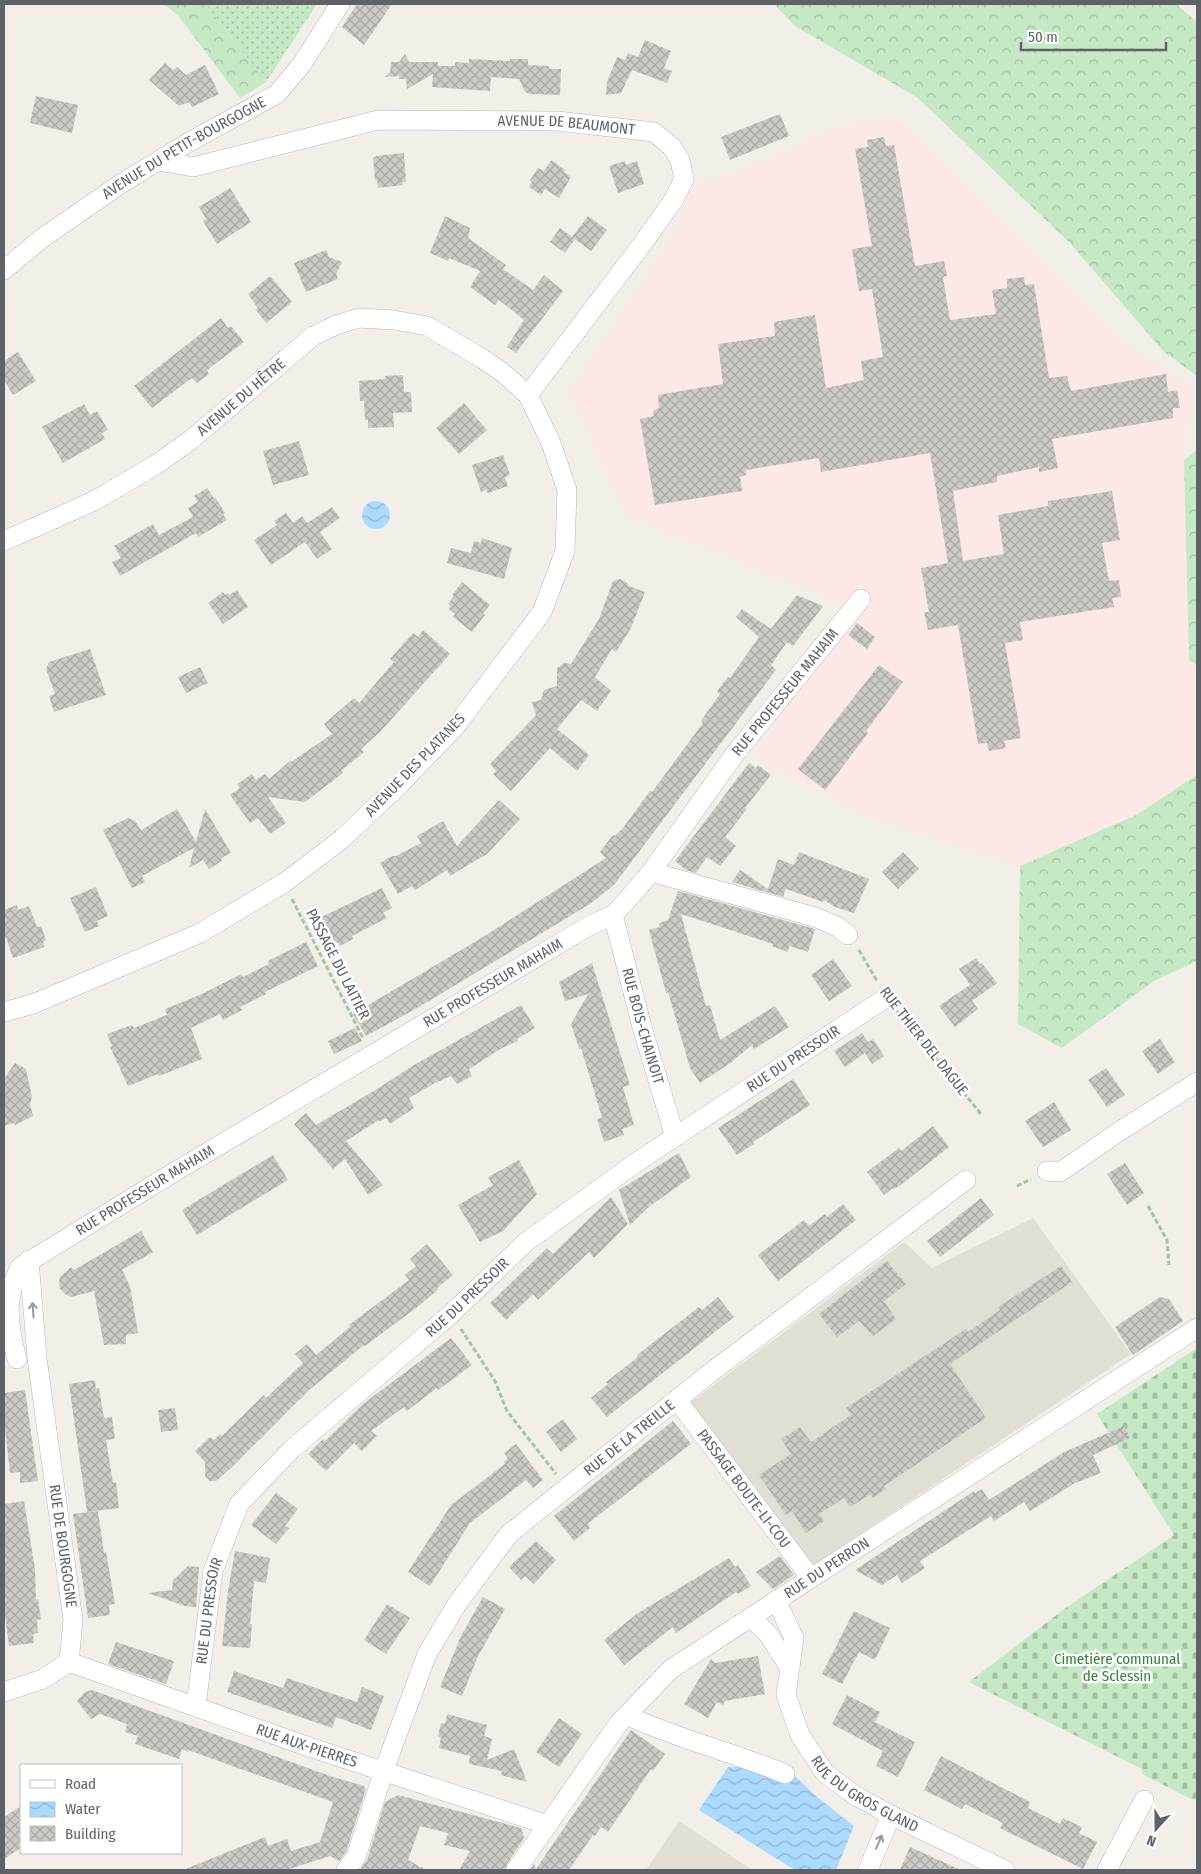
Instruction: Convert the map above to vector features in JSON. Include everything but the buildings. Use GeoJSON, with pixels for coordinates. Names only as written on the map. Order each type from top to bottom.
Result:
{"type":"FeatureCollection","features":[{"type":"Feature","properties":{"kind":"street","name":"AVENUE DU PETIT-BOURGOGNE"},"geometry":{"type":"LineString","coordinates":[[4,270],[41,239],[120,185],[277,94],[302,64],[340,4]]}},
{"type":"Feature","properties":{"kind":"street","name":"AVENUE DE BEAUMONT"},"geometry":{"type":"LineString","coordinates":[[159,161],[193,167],[378,120],[557,121],[654,132],[672,147],[680,160],[684,179],[674,199],[646,238],[528,395]]}},
{"type":"Feature","properties":{"kind":"street","name":"AVENUE DU HÊTRE"},"geometry":{"type":"LineString","coordinates":[[4,541],[94,501],[157,464],[192,439],[314,336],[336,325],[359,318],[394,320],[427,326],[483,359]]}},
{"type":"Feature","properties":{"kind":"street","name":"AVENUE DES PLATANES"},"geometry":{"type":"LineString","coordinates":[[4,1012],[33,1004],[200,933],[284,883],[342,839],[408,776],[455,727],[542,612],[565,551],[567,490],[550,443],[528,395],[502,372],[483,359]]}},
{"type":"Feature","properties":{"kind":"street","name":"RUE PROFESSEUR MAHAIM"},"geometry":{"type":"LineString","coordinates":[[10,1360],[12,1342],[11,1296],[20,1267],[29,1260],[589,926],[613,915],[651,872],[734,755],[861,599]]}},
{"type":"Feature","properties":{"kind":"street"},"geometry":{"type":"LineString","coordinates":[[651,872],[815,918],[838,927],[853,942]]}},
{"type":"Feature","properties":{"kind":"street","name":"RUE BOIS-CHAINOIT"},"geometry":{"type":"LineString","coordinates":[[613,915],[642,1027],[675,1137]]}},
{"type":"Feature","properties":{"kind":"street","name":"RUE DU PRESSOIR"},"geometry":{"type":"LineString","coordinates":[[196,1706],[213,1571],[239,1504],[292,1449],[451,1314],[526,1242],[637,1162],[887,997]]}},
{"type":"Feature","properties":{"kind":"street"},"geometry":{"type":"LineString","coordinates":[[1047,1171],[1060,1172],[1197,1082]]}},
{"type":"Feature","properties":{"kind":"street","name":"RUE DE LA TREILLE"},"geometry":{"type":"LineString","coordinates":[[346,1870],[356,1857],[384,1770],[427,1654],[457,1604],[509,1534],[677,1400],[966,1180]]}},
{"type":"Feature","properties":{"kind":"street"},"geometry":{"type":"LineString","coordinates":[[10,1360],[37,1358],[29,1260]]}},
{"type":"Feature","properties":{"kind":"street","name":"RUE DU PERRON"},"geometry":{"type":"LineString","coordinates":[[516,1870],[626,1716],[671,1668],[1197,1328]]}},
{"type":"Feature","properties":{"kind":"street","name":"RUE DE BOURGOGNE"},"geometry":{"type":"LineString","coordinates":[[37,1358],[73,1620],[68,1662]]}},
{"type":"Feature","properties":{"kind":"street","name":"PASSAGE BOUTE-LI-COU"},"geometry":{"type":"LineString","coordinates":[[677,1400],[812,1578]]}},
{"type":"Feature","properties":{"kind":"street","name":"RUE DU GROS GLAND"},"geometry":{"type":"LineString","coordinates":[[776,1600],[794,1638],[786,1695],[800,1735],[825,1773],[856,1796],[891,1815],[1005,1870]]}},
{"type":"Feature","properties":{"kind":"street"},"geometry":{"type":"LineString","coordinates":[[751,1617],[768,1634],[790,1668]]}},
{"type":"Feature","properties":{"kind":"street"},"geometry":{"type":"LineString","coordinates":[[4,1692],[43,1679],[68,1662]]}},
{"type":"Feature","properties":{"kind":"street","name":"RUE AUX-PIERRES"},"geometry":{"type":"LineString","coordinates":[[68,1662],[310,1747],[548,1825]]}},
{"type":"Feature","properties":{"kind":"street"},"geometry":{"type":"LineString","coordinates":[[626,1716],[785,1774]]}},
{"type":"Feature","properties":{"kind":"street"},"geometry":{"type":"LineString","coordinates":[[1107,1870],[1144,1800]]}},
{"type":"Feature","properties":{"kind":"street"},"geometry":{"type":"LineString","coordinates":[[868,1870],[891,1815]]}},
{"type":"Feature","properties":{"kind":"path","name":"PASSAGE DU LAITIER"},"geometry":{"type":"LineString","coordinates":[[284,883],[372,1056]]}},
{"type":"Feature","properties":{"kind":"path","name":"RUE THIER DEL DAGUE"},"geometry":{"type":"LineString","coordinates":[[853,942],[887,997],[981,1114]]}},
{"type":"Feature","properties":{"kind":"path"},"geometry":{"type":"LineString","coordinates":[[1148,1206],[1167,1240],[1169,1265]]}},
{"type":"Feature","properties":{"kind":"path"},"geometry":{"type":"LineString","coordinates":[[451,1314],[495,1381],[507,1411],[566,1487]]}},
{"type":"Feature","properties":{"kind":"shaded area"},"geometry":{"type":"Polygon","coordinates":[[[896,116],[1129,346],[1196,390],[1184,441],[1189,661],[1197,665],[1197,775],[1136,815],[1020,866],[876,820],[756,758],[841,603],[627,516],[570,392],[672,239],[694,184],[744,169],[835,128],[896,116]]]}},
{"type":"Feature","properties":{"kind":"shaded area"},"geometry":{"type":"Polygon","coordinates":[[[1033,1218],[1131,1354],[812,1566],[687,1405],[904,1242],[932,1268],[1033,1218]]]}},
{"type":"Feature","properties":{"kind":"shaded area"},"geometry":{"type":"Polygon","coordinates":[[[679,1821],[752,1870],[646,1870],[679,1821]]]}},
{"type":"Feature","properties":{"kind":"green space"},"geometry":{"type":"Polygon","coordinates":[[[163,4],[205,4],[266,82],[240,98],[178,15],[163,4]]]}},
{"type":"Feature","properties":{"kind":"green space"},"geometry":{"type":"Polygon","coordinates":[[[205,4],[317,4],[266,82],[205,4]]]}},
{"type":"Feature","properties":{"kind":"green space"},"geometry":{"type":"Polygon","coordinates":[[[774,4],[1176,4],[1197,22],[1197,376],[1164,352],[1070,243],[918,98],[795,26],[774,4]]]}},
{"type":"Feature","properties":{"kind":"green space"},"geometry":{"type":"Polygon","coordinates":[[[1197,450],[1197,665],[1189,661],[1184,460],[1197,450]]]}},
{"type":"Feature","properties":{"kind":"green space"},"geometry":{"type":"Polygon","coordinates":[[[1197,775],[1197,961],[1154,981],[1062,1048],[1018,1024],[1020,866],[1136,815],[1197,775]]]}},
{"type":"Feature","properties":{"kind":"green space","name":"Cimetière communal de Sclessin"},"geometry":{"type":"Polygon","coordinates":[[[1197,1348],[1197,1800],[1191,1799],[1142,1774],[1142,1769],[969,1682],[1067,1607],[1174,1535],[1097,1414],[1197,1348]]]}},
{"type":"Feature","properties":{"kind":"water"},"geometry":{"type":"Polygon","coordinates":[[[376,501],[386,505],[390,515],[386,525],[376,529],[366,525],[362,515],[366,505],[376,501]]]}},
{"type":"Feature","properties":{"kind":"water"},"geometry":{"type":"Polygon","coordinates":[[[728,1767],[740,1767],[760,1772],[793,1774],[817,1797],[854,1826],[836,1870],[795,1870],[699,1810],[728,1767]]]}}]}
